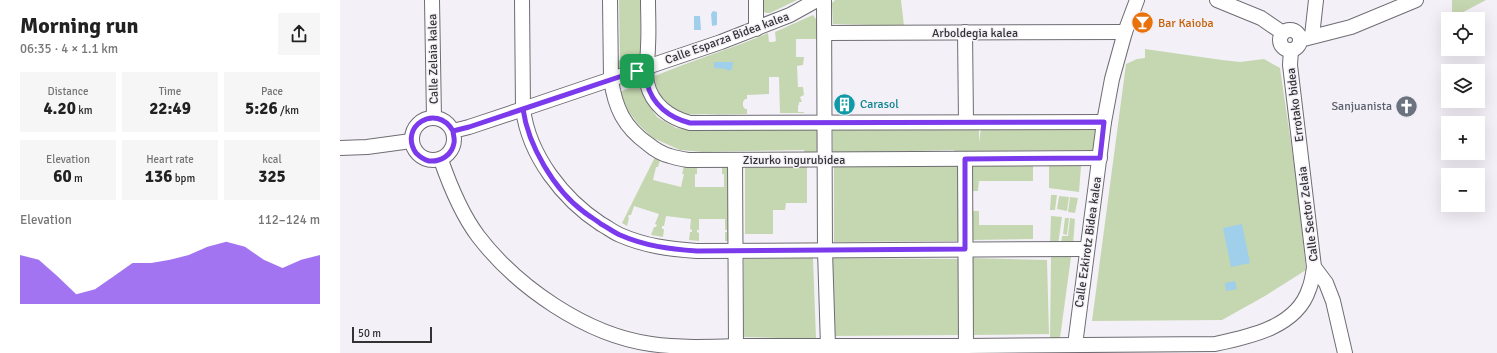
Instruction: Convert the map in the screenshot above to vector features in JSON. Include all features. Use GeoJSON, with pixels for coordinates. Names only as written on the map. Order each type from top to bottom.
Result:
{"type":"FeatureCollection","features":[{"type":"Feature","properties":{"kind":"street","name":"Calle Zelaia kalea"},"geometry":{"type":"LineString","coordinates":[[432,0],[434,118]]}},
{"type":"Feature","properties":{"kind":"street"},"geometry":{"type":"LineString","coordinates":[[522,0],[523,109],[525,122],[533,145],[550,174],[564,192],[583,211],[618,234],[661,248],[697,251],[1082,249]]}},
{"type":"Feature","properties":{"kind":"street","name":"Zizurko ingurubidea"},"geometry":{"type":"LineString","coordinates":[[610,0],[611,79],[614,96],[626,125],[638,137],[669,156],[688,160],[1100,158]]}},
{"type":"Feature","properties":{"kind":"street"},"geometry":{"type":"LineString","coordinates":[[648,0],[647,83],[654,98],[662,108],[671,116],[680,121],[690,123],[1104,122]]}},
{"type":"Feature","properties":{"kind":"street"},"geometry":{"type":"LineString","coordinates":[[756,0],[756,28]]}},
{"type":"Feature","properties":{"kind":"street","name":"Calle Esparza Bidea kalea"},"geometry":{"type":"LineString","coordinates":[[453,131],[469,127],[647,67],[756,28],[790,15],[818,0]]}},
{"type":"Feature","properties":{"kind":"street"},"geometry":{"type":"LineString","coordinates":[[824,0],[825,251],[828,346]]}},
{"type":"Feature","properties":{"kind":"street","name":"Calle Ezkirotz Bidea kalea"},"geometry":{"type":"LineString","coordinates":[[1075,344],[1104,122],[1112,79],[1125,32],[1137,0]]}},
{"type":"Feature","properties":{"kind":"street"},"geometry":{"type":"LineString","coordinates":[[1217,0],[1261,18],[1283,34]]}},
{"type":"Feature","properties":{"kind":"street"},"geometry":{"type":"LineString","coordinates":[[1316,0],[1306,38],[1297,48],[1286,50],[1281,44],[1281,37],[1289,30],[1306,38],[1351,27],[1416,0]]}},
{"type":"Feature","properties":{"kind":"street"},"geometry":{"type":"LineString","coordinates":[[965,32],[966,122]]}},
{"type":"Feature","properties":{"kind":"street","name":"Arboldegia kalea"},"geometry":{"type":"LineString","coordinates":[[825,33],[1125,32]]}},
{"type":"Feature","properties":{"kind":"street","name":"Errotako bidea"},"geometry":{"type":"LineString","coordinates":[[1291,50],[1290,65],[1301,160]]}},
{"type":"Feature","properties":{"kind":"street"},"geometry":{"type":"LineString","coordinates":[[434,118],[444,121],[453,131],[454,142],[450,153],[441,160],[428,161],[418,155],[413,148],[411,141],[414,128],[424,120],[434,118]]}},
{"type":"Feature","properties":{"kind":"street"},"geometry":{"type":"LineString","coordinates":[[340,148],[367,147],[411,141]]}},
{"type":"Feature","properties":{"kind":"street"},"geometry":{"type":"LineString","coordinates":[[965,159],[966,346]]}},
{"type":"Feature","properties":{"kind":"street"},"geometry":{"type":"LineString","coordinates":[[441,160],[462,209],[478,235],[517,278],[533,291],[570,315],[604,330],[650,344],[709,347],[1215,344],[1241,338],[1265,330],[1284,321],[1299,307],[1309,290],[1314,267]]}},
{"type":"Feature","properties":{"kind":"street"},"geometry":{"type":"LineString","coordinates":[[735,160],[736,346]]}},
{"type":"Feature","properties":{"kind":"street","name":"Calle Sector Zelaia"},"geometry":{"type":"LineString","coordinates":[[1301,160],[1314,267]]}},
{"type":"Feature","properties":{"kind":"street"},"geometry":{"type":"LineString","coordinates":[[1314,267],[1326,283],[1333,301],[1345,353]]}},
{"type":"Feature","properties":{"kind":"green space"},"geometry":{"type":"Polygon","coordinates":[[[619,0],[640,0],[641,60],[619,69],[614,61],[620,60],[619,0]]]}},
{"type":"Feature","properties":{"kind":"green space"},"geometry":{"type":"Polygon","coordinates":[[[763,0],[797,0],[770,13],[766,13],[763,11],[763,0]]]}},
{"type":"Feature","properties":{"kind":"green space"},"geometry":{"type":"Polygon","coordinates":[[[835,0],[901,0],[904,26],[833,24],[832,3],[835,0]]]}},
{"type":"Feature","properties":{"kind":"green space"},"geometry":{"type":"Polygon","coordinates":[[[1452,0],[1486,0],[1463,12],[1452,12],[1452,0]]]}},
{"type":"Feature","properties":{"kind":"green space"},"geometry":{"type":"Polygon","coordinates":[[[813,15],[818,22],[818,39],[796,39],[796,57],[804,57],[803,65],[797,66],[798,87],[803,87],[804,95],[800,97],[802,102],[799,102],[798,112],[804,113],[780,113],[779,77],[769,77],[769,94],[747,95],[747,99],[743,102],[743,106],[747,109],[747,114],[686,114],[668,105],[657,89],[655,76],[768,33],[769,42],[776,41],[775,32],[813,15]]]}},
{"type":"Feature","properties":{"kind":"green space"},"geometry":{"type":"Polygon","coordinates":[[[1145,49],[1240,62],[1264,59],[1280,68],[1297,184],[1306,270],[1265,296],[1222,320],[1092,321],[1126,64],[1137,59],[1145,58],[1145,49]]]}},
{"type":"Feature","properties":{"kind":"green space"},"geometry":{"type":"Polygon","coordinates":[[[640,83],[649,105],[657,117],[676,128],[692,130],[820,130],[821,155],[805,154],[804,150],[703,152],[680,150],[653,138],[639,125],[628,111],[620,92],[640,83]]]}},
{"type":"Feature","properties":{"kind":"green space"},"geometry":{"type":"Polygon","coordinates":[[[1100,127],[1095,154],[1086,154],[1086,150],[979,151],[978,154],[955,153],[954,150],[833,153],[833,130],[979,128],[979,143],[981,128],[1100,127]]]}},
{"type":"Feature","properties":{"kind":"green space"},"geometry":{"type":"Polygon","coordinates":[[[655,157],[660,160],[658,167],[656,167],[653,180],[681,187],[684,166],[697,166],[697,174],[695,174],[695,187],[724,187],[724,174],[722,174],[722,166],[729,167],[730,241],[725,241],[725,232],[727,232],[727,230],[725,230],[725,219],[699,219],[699,230],[697,230],[697,232],[699,233],[699,241],[689,240],[690,232],[692,232],[690,229],[691,219],[666,216],[664,226],[662,226],[662,229],[664,229],[663,237],[651,235],[654,227],[657,225],[655,224],[659,214],[634,206],[631,215],[628,217],[627,226],[622,223],[655,157]]]}},
{"type":"Feature","properties":{"kind":"green space"},"geometry":{"type":"Polygon","coordinates":[[[745,165],[807,165],[807,203],[786,203],[785,210],[773,210],[773,234],[745,234],[745,165]]]}},
{"type":"Feature","properties":{"kind":"green space"},"geometry":{"type":"Polygon","coordinates":[[[973,165],[1033,165],[1033,181],[979,181],[978,191],[973,191],[973,165]]]}},
{"type":"Feature","properties":{"kind":"green space"},"geometry":{"type":"Polygon","coordinates":[[[1049,165],[1081,166],[1079,192],[1049,188],[1049,165]]]}},
{"type":"Feature","properties":{"kind":"green space"},"geometry":{"type":"Polygon","coordinates":[[[959,166],[959,241],[834,242],[834,167],[959,166]]]}},
{"type":"Feature","properties":{"kind":"green space"},"geometry":{"type":"Polygon","coordinates":[[[1051,195],[1057,195],[1055,210],[1050,210],[1051,195]]]}},
{"type":"Feature","properties":{"kind":"green space"},"geometry":{"type":"Polygon","coordinates":[[[1059,196],[1069,197],[1067,211],[1057,209],[1059,196]]]}},
{"type":"Feature","properties":{"kind":"green space"},"geometry":{"type":"Polygon","coordinates":[[[1070,197],[1078,198],[1075,213],[1068,212],[1070,197]]]}},
{"type":"Feature","properties":{"kind":"green space"},"geometry":{"type":"Polygon","coordinates":[[[972,211],[979,211],[979,225],[1033,225],[1033,239],[973,240],[972,211]]]}},
{"type":"Feature","properties":{"kind":"green space"},"geometry":{"type":"Polygon","coordinates":[[[1051,216],[1062,217],[1058,245],[1050,245],[1051,216]]]}},
{"type":"Feature","properties":{"kind":"green space"},"geometry":{"type":"Polygon","coordinates":[[[1065,218],[1069,218],[1067,235],[1063,234],[1065,218]]]}},
{"type":"Feature","properties":{"kind":"green space"},"geometry":{"type":"Polygon","coordinates":[[[1070,218],[1075,219],[1073,245],[1061,245],[1062,236],[1068,236],[1070,218]]]}},
{"type":"Feature","properties":{"kind":"green space"},"geometry":{"type":"Polygon","coordinates":[[[1051,256],[1071,257],[1060,338],[1050,337],[1051,256]]]}},
{"type":"Feature","properties":{"kind":"green space"},"geometry":{"type":"Polygon","coordinates":[[[813,258],[816,339],[744,337],[744,259],[813,258]]]}},
{"type":"Feature","properties":{"kind":"green space"},"geometry":{"type":"Polygon","coordinates":[[[832,258],[959,259],[959,335],[834,336],[832,258]]]}},
{"type":"Feature","properties":{"kind":"green space"},"geometry":{"type":"Polygon","coordinates":[[[972,258],[1047,260],[1049,334],[974,335],[972,258]]]}},
{"type":"Feature","properties":{"kind":"water"},"geometry":{"type":"Polygon","coordinates":[[[713,11],[717,12],[717,25],[712,26],[711,14],[713,11]]]}},
{"type":"Feature","properties":{"kind":"water"},"geometry":{"type":"Polygon","coordinates":[[[694,16],[700,16],[701,30],[694,30],[694,16]]]}},
{"type":"Feature","properties":{"kind":"water"},"geometry":{"type":"Polygon","coordinates":[[[714,62],[733,62],[732,69],[728,71],[726,69],[714,68],[714,62]]]}},
{"type":"Feature","properties":{"kind":"water"},"geometry":{"type":"Polygon","coordinates":[[[1242,224],[1250,263],[1231,267],[1223,228],[1242,224]]]}},
{"type":"Feature","properties":{"kind":"water"},"geometry":{"type":"Polygon","coordinates":[[[1235,281],[1237,289],[1226,291],[1225,283],[1235,281]]]}},
{"type":"Feature","properties":{"kind":"place","name":"Bar Kaioba"},"geometry":{"type":"Point","coordinates":[1143,23]}},
{"type":"Feature","properties":{"kind":"place","name":"Carasol"},"geometry":{"type":"Point","coordinates":[845,104]}},
{"type":"Feature","properties":{"kind":"place","name":"Sanjuanista"},"geometry":{"type":"Point","coordinates":[1407,106]}},
{"type":"Feature","properties":{"kind":"route"},"geometry":{"type":"LineString","coordinates":[[637,71],[453,131],[444,121],[434,118],[424,120],[414,128],[411,141],[413,148],[418,155],[428,161],[441,160],[450,153],[454,142],[453,131],[523,109],[525,122],[533,145],[550,174],[564,192],[583,211],[618,234],[639,242],[661,248],[697,251],[965,249],[965,159],[1100,158],[1104,122],[690,123],[680,121],[671,116],[654,98],[647,83],[647,67],[637,71]]}}]}
